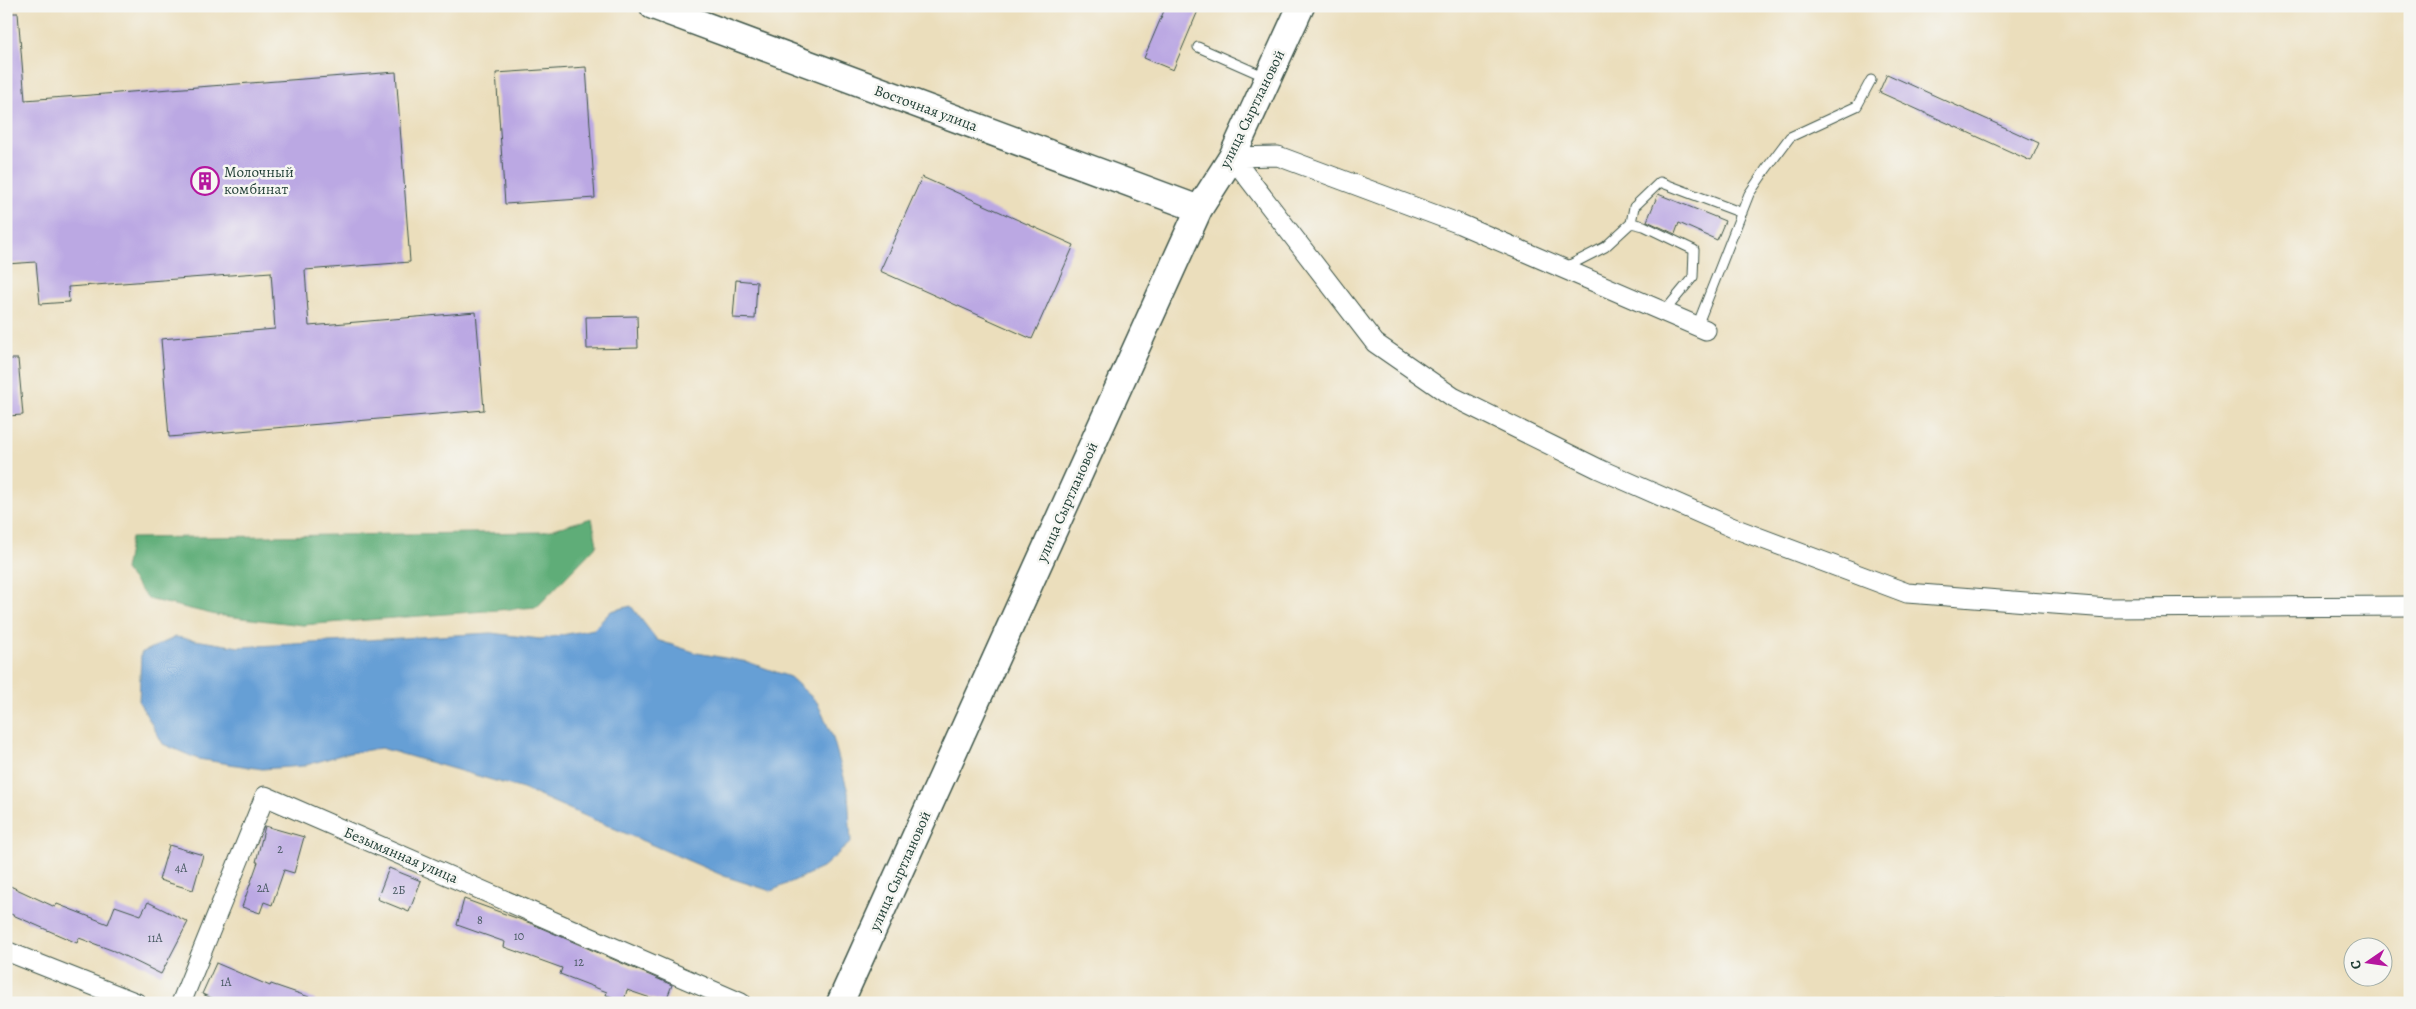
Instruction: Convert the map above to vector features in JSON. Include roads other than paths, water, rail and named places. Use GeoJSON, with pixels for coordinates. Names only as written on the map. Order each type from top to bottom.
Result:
{"type":"FeatureCollection","features":[{"type":"Feature","properties":{"kind":"street","name":"Восточная улица"},"geometry":{"type":"LineString","coordinates":[[653,6],[1199,209]]}},
{"type":"Feature","properties":{"kind":"street","name":"улица Сыртлановой"},"geometry":{"type":"LineString","coordinates":[[840,1003],[1199,209],[1232,157],[1301,6]]}},
{"type":"Feature","properties":{"kind":"street"},"geometry":{"type":"LineString","coordinates":[[1232,157],[1278,156],[1460,224],[1701,328]]}},
{"type":"Feature","properties":{"kind":"street"},"geometry":{"type":"LineString","coordinates":[[1232,157],[1375,343],[1453,397],[1599,469],[1741,530],[1907,592],[2108,608],[2410,606]]}},
{"type":"Feature","properties":{"kind":"street","name":"Безымянная улица"},"geometry":{"type":"LineString","coordinates":[[181,1003],[265,796],[741,1003]]}},
{"type":"Feature","properties":{"kind":"street"},"geometry":{"type":"LineString","coordinates":[[6,951],[137,1003]]}},
{"type":"Feature","properties":{"kind":"lane"},"geometry":{"type":"LineString","coordinates":[[1198,47],[1268,78]]}},
{"type":"Feature","properties":{"kind":"lane"},"geometry":{"type":"LineString","coordinates":[[1701,328],[1749,194],[1790,137],[1857,106],[1871,80]]}},
{"type":"Feature","properties":{"kind":"lane"},"geometry":{"type":"LineString","coordinates":[[1563,268],[1605,247],[1632,223],[1634,207],[1660,182],[1742,213]]}},
{"type":"Feature","properties":{"kind":"lane"},"geometry":{"type":"LineString","coordinates":[[1632,223],[1644,226],[1694,250],[1693,277],[1664,312]]}},
{"type":"Feature","properties":{"kind":"lane"},"geometry":{"type":"LineString","coordinates":[[1981,1003],[2002,1003]]}},
{"type":"Feature","properties":{"kind":"water"},"geometry":{"type":"Polygon","coordinates":[[[631,606],[657,640],[697,653],[748,662],[790,677],[817,702],[833,738],[848,792],[851,842],[822,868],[771,891],[724,876],[523,789],[381,748],[344,754],[303,766],[262,769],[198,759],[163,744],[139,702],[141,653],[176,637],[239,647],[491,633],[540,639],[594,629],[611,611],[631,606]]]}},
{"type":"Feature","properties":{"kind":"place","name":"Молочный комбинат"},"geometry":{"type":"Point","coordinates":[205,181]}}]}
